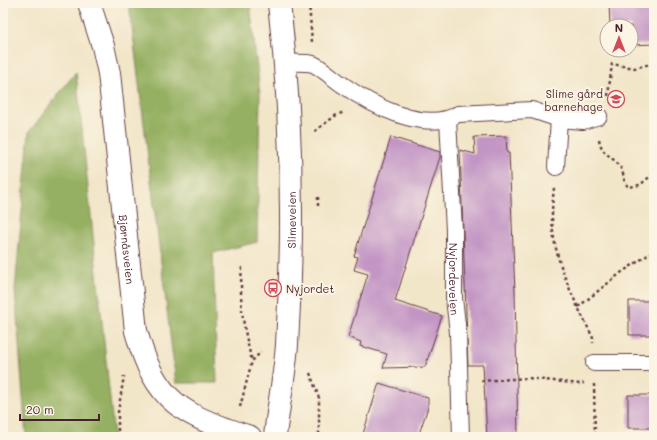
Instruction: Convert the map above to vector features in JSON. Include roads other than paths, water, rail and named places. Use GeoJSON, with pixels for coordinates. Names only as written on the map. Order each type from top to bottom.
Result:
{"type":"FeatureCollection","features":[{"type":"Feature","properties":{"kind":"street","name":"Bjørnåsveien"},"geometry":{"type":"LineString","coordinates":[[90,3],[103,46],[108,73],[136,331],[146,365],[165,394],[185,412],[212,425],[250,437]]}},
{"type":"Feature","properties":{"kind":"street","name":"Slimeveien"},"geometry":{"type":"LineString","coordinates":[[275,437],[287,344],[290,256],[290,165],[285,63],[279,3]]}},
{"type":"Feature","properties":{"kind":"lane"},"geometry":{"type":"LineString","coordinates":[[285,63],[313,64],[370,102],[396,114],[418,119],[448,120],[458,114],[532,110],[559,119],[583,121],[599,116]]}},
{"type":"Feature","properties":{"kind":"lane"},"geometry":{"type":"LineString","coordinates":[[556,167],[559,119]]}},
{"type":"Feature","properties":{"kind":"lane","name":"Nyjordeveien"},"geometry":{"type":"LineString","coordinates":[[448,120],[454,230],[454,298],[458,333],[461,437]]}},
{"type":"Feature","properties":{"kind":"lane"},"geometry":{"type":"LineString","coordinates":[[594,363],[654,363]]}},
{"type":"Feature","properties":{"kind":"place","name":"Slime gård barnehage"},"geometry":{"type":"Point","coordinates":[616,99]}},
{"type":"Feature","properties":{"kind":"place","name":"Nyjordet"},"geometry":{"type":"Point","coordinates":[273,288]}}]}
